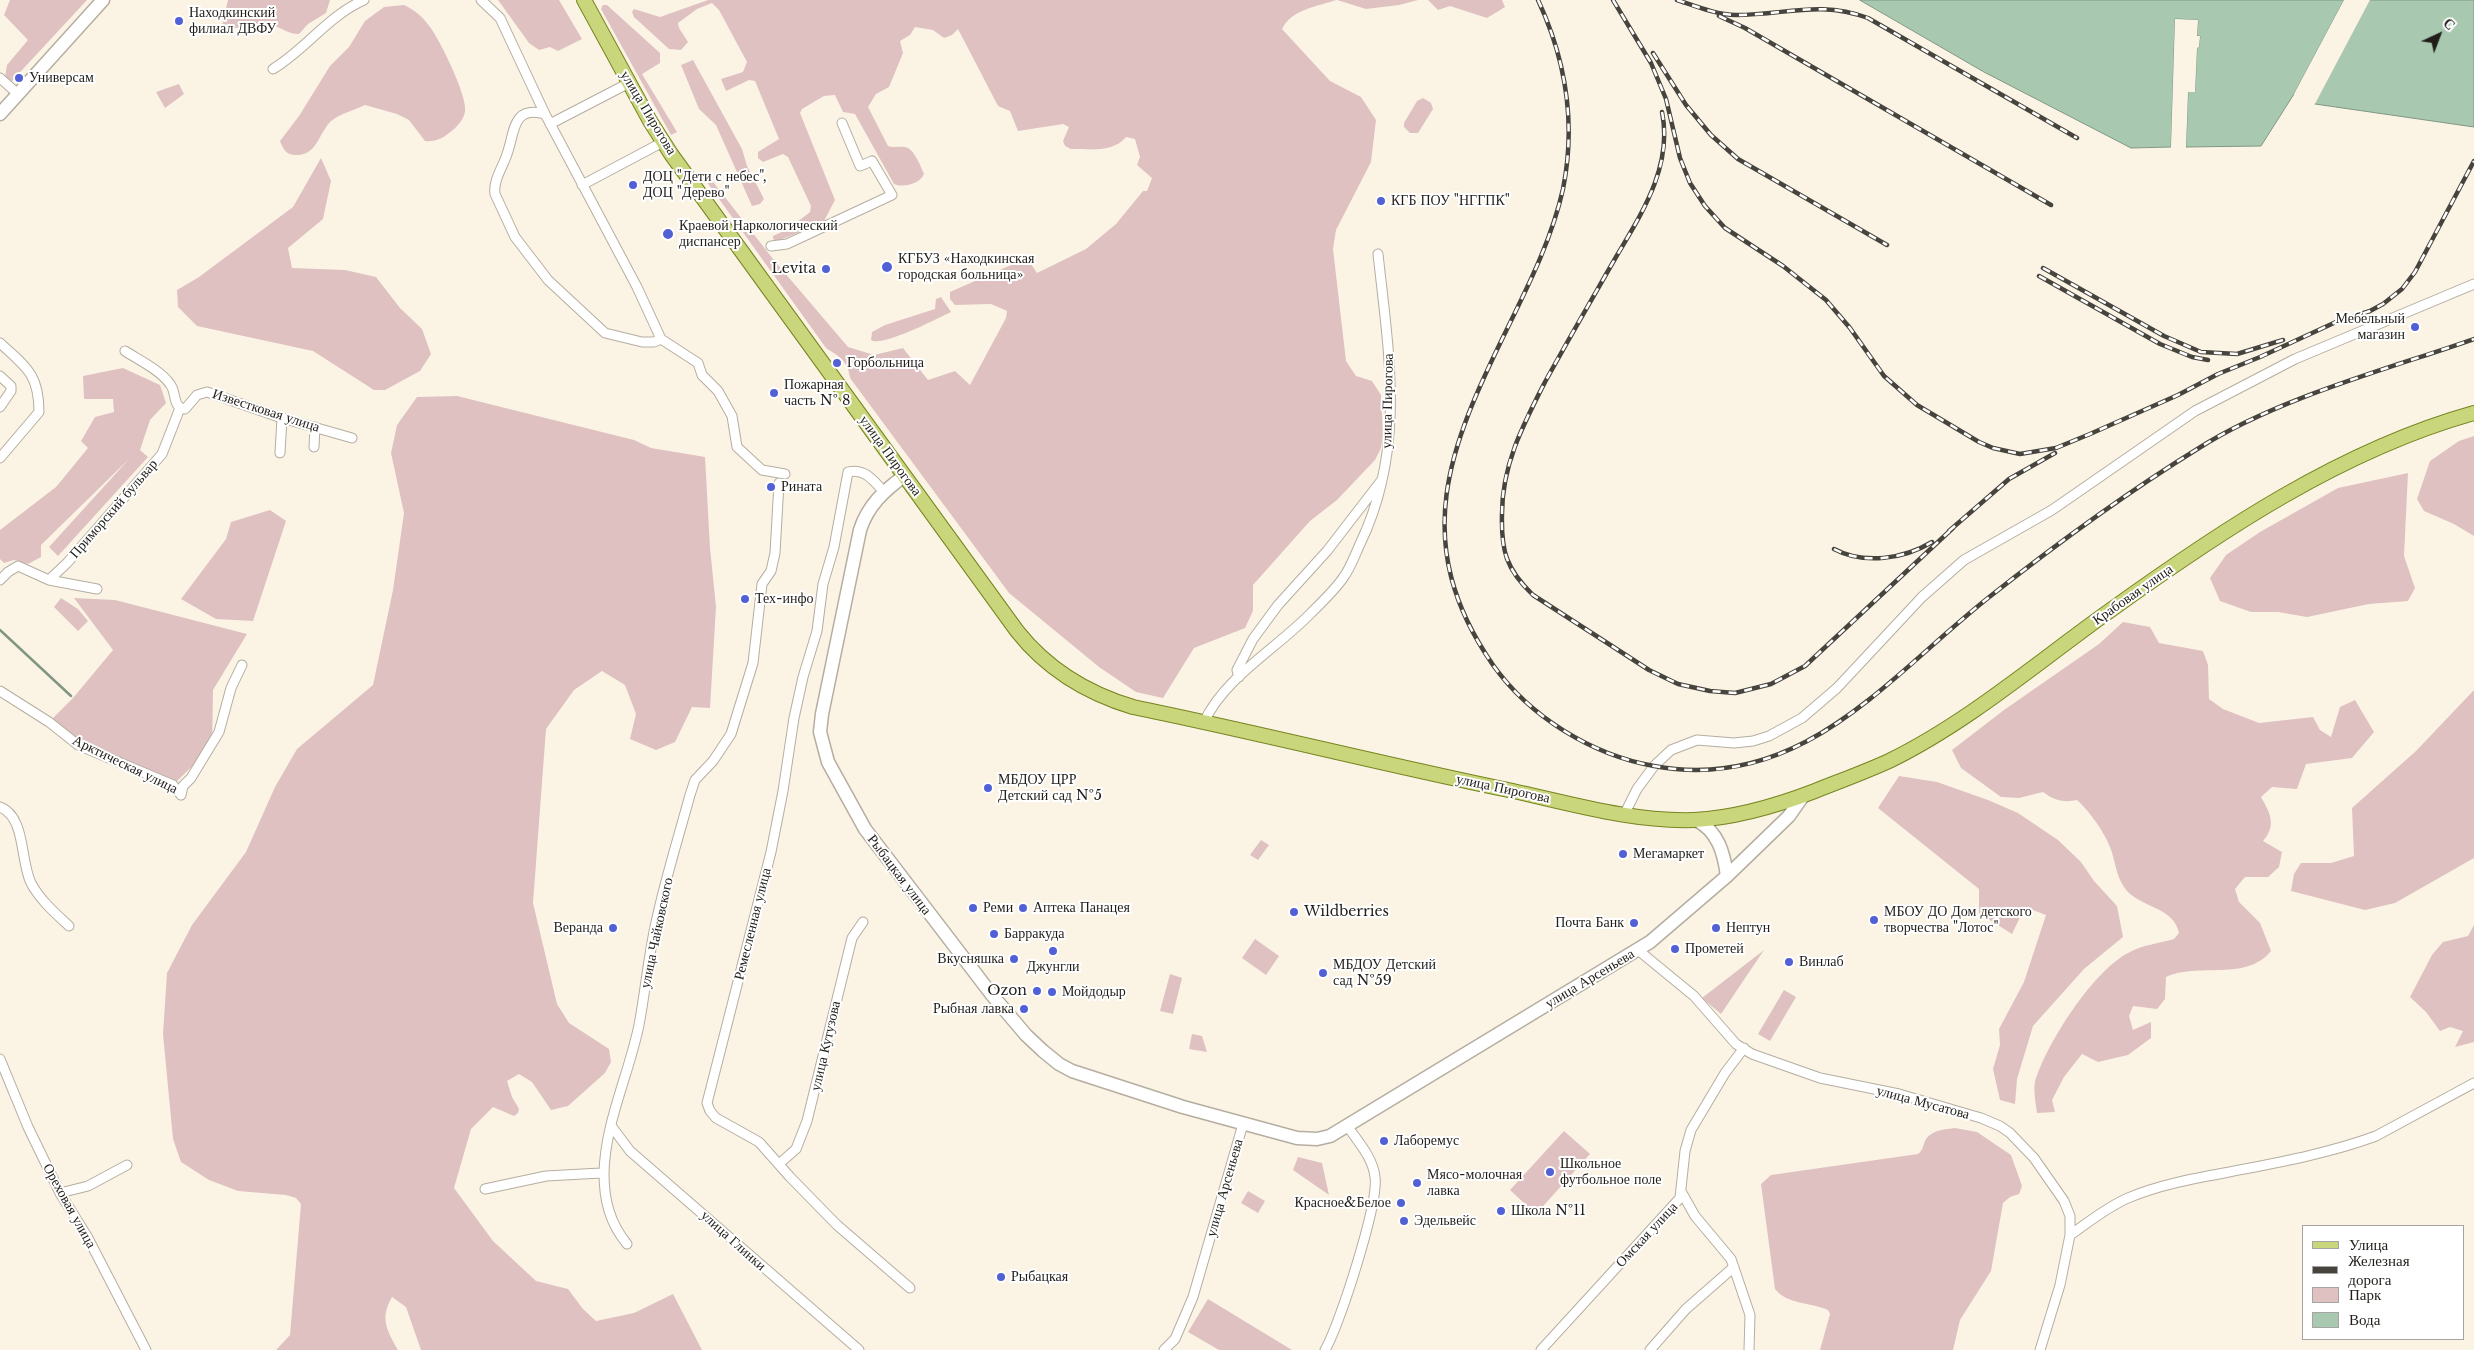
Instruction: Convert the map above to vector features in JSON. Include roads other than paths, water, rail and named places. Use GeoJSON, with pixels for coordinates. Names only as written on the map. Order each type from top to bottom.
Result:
{"type":"FeatureCollection","features":[{"type":"Feature","properties":{"kind":"main road"},"geometry":{"type":"LineString","coordinates":[[0,114],[104,0]]}},
{"type":"Feature","properties":{"kind":"main road","name":"улица Пирогова"},"geometry":{"type":"LineString","coordinates":[[584,0],[663,142],[1021,635],[1051,666],[1072,681],[1107,698],[1133,706],[1483,785],[1624,814],[1696,820],[1757,810],[1803,796]]}},
{"type":"Feature","properties":{"kind":"main road","name":"Крабовая улица"},"geometry":{"type":"LineString","coordinates":[[1803,796],[1891,760],[1924,741],[2248,517],[2368,454],[2474,413]]}},
{"type":"Feature","properties":{"kind":"main road","name":"Рыбацкая улица"},"geometry":{"type":"LineString","coordinates":[[904,476],[884,492],[867,511],[860,530],[822,714],[820,732],[828,762],[847,799],[870,836],[937,926],[1009,1015],[1042,1052],[1059,1064],[1072,1070],[1243,1124]]}},
{"type":"Feature","properties":{"kind":"main road","name":"улица Арсеньева"},"geometry":{"type":"LineString","coordinates":[[1243,1124],[1308,1139],[1330,1136],[1348,1127],[1638,950],[1668,929],[1727,876],[1789,816],[1803,796]]}},
{"type":"Feature","properties":{"kind":"main road"},"geometry":{"type":"LineString","coordinates":[[1696,820],[1713,832],[1725,857],[1727,876]]}},
{"type":"Feature","properties":{"kind":"street"},"geometry":{"type":"LineString","coordinates":[[274,69],[288,60],[328,23],[364,0]]}},
{"type":"Feature","properties":{"kind":"street"},"geometry":{"type":"LineString","coordinates":[[481,0],[500,18],[550,124],[641,295],[661,339],[698,363],[702,375],[718,391],[732,416],[737,447],[762,470],[785,474]]}},
{"type":"Feature","properties":{"kind":"street"},"geometry":{"type":"LineString","coordinates":[[0,78],[18,94]]}},
{"type":"Feature","properties":{"kind":"street"},"geometry":{"type":"LineString","coordinates":[[550,124],[629,83]]}},
{"type":"Feature","properties":{"kind":"street"},"geometry":{"type":"LineString","coordinates":[[545,114],[534,111],[528,112],[514,124],[508,153],[494,187],[495,194],[515,237],[548,280],[605,333],[642,342],[654,342],[661,339]]}},
{"type":"Feature","properties":{"kind":"street"},"geometry":{"type":"LineString","coordinates":[[771,246],[787,244],[892,194],[872,161],[860,166],[842,123]]}},
{"type":"Feature","properties":{"kind":"street"},"geometry":{"type":"LineString","coordinates":[[582,185],[663,142]]}},
{"type":"Feature","properties":{"kind":"street","name":"улица Пирогова"},"geometry":{"type":"LineString","coordinates":[[1204,722],[1213,705],[1239,677],[1308,616],[1344,578],[1372,520],[1385,477],[1390,427],[1391,370],[1378,254]]}},
{"type":"Feature","properties":{"kind":"street"},"geometry":{"type":"LineString","coordinates":[[1624,814],[1637,789],[1654,766],[1671,750],[1697,740],[1734,743],[1753,741],[1769,736],[1802,718],[1837,688],[1922,597],[1964,560],[2052,510],[2195,411],[2295,359],[2474,284]]}},
{"type":"Feature","properties":{"kind":"street"},"geometry":{"type":"LineString","coordinates":[[0,343],[32,372],[39,397],[39,412],[0,458]]}},
{"type":"Feature","properties":{"kind":"street"},"geometry":{"type":"LineString","coordinates":[[125,351],[170,383],[177,405],[180,408]]}},
{"type":"Feature","properties":{"kind":"street"},"geometry":{"type":"LineString","coordinates":[[0,376],[11,386],[11,391],[0,407]]}},
{"type":"Feature","properties":{"kind":"street","name":"Известковая улица"},"geometry":{"type":"LineString","coordinates":[[180,408],[185,409],[201,392],[207,392],[282,418],[352,438]]}},
{"type":"Feature","properties":{"kind":"street","name":"Приморский бульвар"},"geometry":{"type":"LineString","coordinates":[[49,580],[67,563],[162,454],[180,408]]}},
{"type":"Feature","properties":{"kind":"street"},"geometry":{"type":"LineString","coordinates":[[280,453],[282,418]]}},
{"type":"Feature","properties":{"kind":"street"},"geometry":{"type":"LineString","coordinates":[[314,448],[315,427]]}},
{"type":"Feature","properties":{"kind":"street","name":"Ремесленная улица"},"geometry":{"type":"LineString","coordinates":[[884,492],[865,473],[854,470],[848,472],[834,547],[822,584],[817,631],[803,677],[794,718],[784,791],[771,852],[707,1103],[710,1111],[716,1118],[759,1142],[837,1225],[910,1288]]}},
{"type":"Feature","properties":{"kind":"street"},"geometry":{"type":"LineString","coordinates":[[1239,677],[1237,670],[1252,639],[1385,477]]}},
{"type":"Feature","properties":{"kind":"street","name":"улица Чайковского"},"geometry":{"type":"LineString","coordinates":[[627,1244],[618,1232],[608,1210],[604,1171],[612,1127],[639,1026],[655,927],[690,795],[695,780],[713,761],[731,734],[753,663],[762,584],[771,571],[774,560],[779,483]]}},
{"type":"Feature","properties":{"kind":"street"},"geometry":{"type":"LineString","coordinates":[[2,575],[18,566],[49,580],[98,589]]}},
{"type":"Feature","properties":{"kind":"street","name":"Арктическая улица"},"geometry":{"type":"LineString","coordinates":[[0,691],[50,722],[78,745],[173,785],[181,794],[183,786],[192,778],[219,732],[231,688],[242,666]]}},
{"type":"Feature","properties":{"kind":"street"},"geometry":{"type":"LineString","coordinates":[[2,808],[14,821],[20,835],[24,865],[31,883],[46,904],[69,926]]}},
{"type":"Feature","properties":{"kind":"street","name":"улица Кутузова"},"geometry":{"type":"LineString","coordinates":[[779,1164],[796,1149],[807,1122],[852,938],[863,922]]}},
{"type":"Feature","properties":{"kind":"street","name":"улица Мусатова"},"geometry":{"type":"LineString","coordinates":[[1638,950],[1694,996],[1731,1039],[1764,1060],[1820,1078],[1899,1094],[1981,1118],[2000,1126],[2034,1158],[2064,1201],[2070,1216],[2070,1235],[2060,1284],[2040,1350]]}},
{"type":"Feature","properties":{"kind":"street","name":"Омская улица"},"geometry":{"type":"LineString","coordinates":[[1541,1350],[1677,1202],[1682,1193],[1685,1151],[1691,1130],[1725,1073],[1744,1048]]}},
{"type":"Feature","properties":{"kind":"street","name":"Ореховая улица"},"geometry":{"type":"LineString","coordinates":[[0,1060],[28,1126],[60,1192],[88,1238],[146,1350]]}},
{"type":"Feature","properties":{"kind":"street"},"geometry":{"type":"LineString","coordinates":[[2070,1235],[2110,1207],[2149,1190],[2177,1182],[2288,1160],[2360,1142],[2376,1136],[2474,1083]]}},
{"type":"Feature","properties":{"kind":"street","name":"улица Арсеньева"},"geometry":{"type":"LineString","coordinates":[[1164,1350],[1176,1339],[1192,1297],[1243,1124]]}},
{"type":"Feature","properties":{"kind":"street","name":"улица Глинки"},"geometry":{"type":"LineString","coordinates":[[612,1127],[630,1151],[859,1350]]}},
{"type":"Feature","properties":{"kind":"street"},"geometry":{"type":"LineString","coordinates":[[1324,1350],[1336,1329],[1360,1251],[1376,1179],[1371,1161],[1348,1127]]}},
{"type":"Feature","properties":{"kind":"street"},"geometry":{"type":"LineString","coordinates":[[60,1192],[70,1192],[88,1186],[127,1165]]}},
{"type":"Feature","properties":{"kind":"street"},"geometry":{"type":"LineString","coordinates":[[485,1189],[546,1176],[601,1173],[604,1171]]}},
{"type":"Feature","properties":{"kind":"street"},"geometry":{"type":"LineString","coordinates":[[1682,1193],[1695,1216],[1728,1255],[1734,1267],[1750,1315],[1749,1350]]}},
{"type":"Feature","properties":{"kind":"street"},"geometry":{"type":"LineString","coordinates":[[1650,1350],[1686,1310],[1734,1267]]}},
{"type":"Feature","properties":{"kind":"water"},"geometry":{"type":"Polygon","coordinates":[[[1860,0],[2344,0],[2294,94],[2261,146],[2186,147],[2188,91],[2195,91],[2197,47],[2199,47],[2200,36],[2197,36],[2198,20],[2175,19],[2171,147],[2131,148],[1984,72],[1860,0]]]}},
{"type":"Feature","properties":{"kind":"water"},"geometry":{"type":"Polygon","coordinates":[[[2370,0],[2474,0],[2474,127],[2315,104],[2370,0]]]}},
{"type":"Feature","properties":{"kind":"waterway"},"geometry":{"type":"LineString","coordinates":[[0,630],[71,696]]}},
{"type":"Feature","properties":{"kind":"railway"},"geometry":{"type":"LineString","coordinates":[[1538,0],[1556,46],[1566,93],[1569,140],[1563,189],[1553,225],[1540,260],[1487,371],[1469,413],[1455,454],[1446,495],[1445,536],[1451,577],[1467,620],[1493,665],[1508,684],[1544,717],[1564,731],[1608,753],[1654,766],[1706,770],[1754,763],[1797,746],[1838,722],[1876,694],[1988,598],[2065,539],[2118,501],[2199,448],[2230,430],[2297,400],[2333,386],[2474,339]]}},
{"type":"Feature","properties":{"kind":"railway"},"geometry":{"type":"LineString","coordinates":[[1613,0],[1651,63],[1666,99],[1680,158],[1690,183],[1705,206],[1725,228],[1783,266],[1826,300],[1850,328],[1884,376],[1917,405],[1979,442],[1993,448],[2020,454],[2056,448],[2090,434],[2178,395],[2218,374],[2336,322],[2370,311],[2383,304],[2402,289],[2415,272],[2474,161]]}},
{"type":"Feature","properties":{"kind":"railway"},"geometry":{"type":"LineString","coordinates":[[1677,0],[1706,10],[1729,15],[1818,9],[1834,10],[1868,18],[2077,138]]}},
{"type":"Feature","properties":{"kind":"railway"},"geometry":{"type":"LineString","coordinates":[[1719,16],[1745,28],[2051,205]]}},
{"type":"Feature","properties":{"kind":"railway"},"geometry":{"type":"LineString","coordinates":[[1653,53],[1686,105],[1711,135],[1738,159],[1887,245]]}},
{"type":"Feature","properties":{"kind":"railway"},"geometry":{"type":"LineString","coordinates":[[1662,112],[1663,151],[1653,188],[1636,223],[1545,382],[1529,414],[1510,462],[1503,496],[1502,527],[1504,549],[1511,568],[1517,577],[1533,595],[1649,670],[1678,684],[1710,691],[1735,693],[1771,684],[1805,666],[1953,528]]}},
{"type":"Feature","properties":{"kind":"railway"},"geometry":{"type":"LineString","coordinates":[[2043,268],[2164,336],[2201,352],[2237,354],[2283,340]]}},
{"type":"Feature","properties":{"kind":"railway"},"geometry":{"type":"LineString","coordinates":[[2039,276],[2160,344],[2192,357],[2208,360]]}},
{"type":"Feature","properties":{"kind":"railway"},"geometry":{"type":"LineString","coordinates":[[1949,531],[2009,479],[2055,453]]}},
{"type":"Feature","properties":{"kind":"railway"},"geometry":{"type":"LineString","coordinates":[[1834,549],[1858,557],[1884,558],[1909,553],[1932,542]]}},
{"type":"Feature","properties":{"kind":"place","name":"Находкинский филиал ДВФУ"},"geometry":{"type":"Point","coordinates":[179,21]}},
{"type":"Feature","properties":{"kind":"place","name":"Универсам"},"geometry":{"type":"Point","coordinates":[19,78]}},
{"type":"Feature","properties":{"kind":"place","name":"ДОЦ \"Дети с небес\", ДОЦ \"Дерево\""},"geometry":{"type":"Point","coordinates":[633,185]}},
{"type":"Feature","properties":{"kind":"place","name":"КГБ ПОУ \"НГГПК\""},"geometry":{"type":"Point","coordinates":[1381,201]}},
{"type":"Feature","properties":{"kind":"place","name":"Краевой Наркологический диспансер"},"geometry":{"type":"Point","coordinates":[668,234]}},
{"type":"Feature","properties":{"kind":"place","name":"КГБУЗ «Находкинская городская больница»"},"geometry":{"type":"Point","coordinates":[887,267]}},
{"type":"Feature","properties":{"kind":"place","name":"Levita"},"geometry":{"type":"Point","coordinates":[826,269]}},
{"type":"Feature","properties":{"kind":"place","name":"Мебельный магазин"},"geometry":{"type":"Point","coordinates":[2415,327]}},
{"type":"Feature","properties":{"kind":"place","name":"Горбольница"},"geometry":{"type":"Point","coordinates":[837,363]}},
{"type":"Feature","properties":{"kind":"place","name":"Пожарная часть № 8"},"geometry":{"type":"Point","coordinates":[774,393]}},
{"type":"Feature","properties":{"kind":"place","name":"Рината"},"geometry":{"type":"Point","coordinates":[771,487]}},
{"type":"Feature","properties":{"kind":"place","name":"Тех-инфо"},"geometry":{"type":"Point","coordinates":[745,599]}},
{"type":"Feature","properties":{"kind":"place","name":"МБДОУ ЦРР Детский сад №5"},"geometry":{"type":"Point","coordinates":[988,788]}},
{"type":"Feature","properties":{"kind":"place","name":"Мегамаркет"},"geometry":{"type":"Point","coordinates":[1623,854]}},
{"type":"Feature","properties":{"kind":"place","name":"Реми"},"geometry":{"type":"Point","coordinates":[973,908]}},
{"type":"Feature","properties":{"kind":"place","name":"Аптека Панацея"},"geometry":{"type":"Point","coordinates":[1023,908]}},
{"type":"Feature","properties":{"kind":"place","name":"Wildberries"},"geometry":{"type":"Point","coordinates":[1294,912]}},
{"type":"Feature","properties":{"kind":"place","name":"МБОУ ДО Дом детского творчества \"Лотос\""},"geometry":{"type":"Point","coordinates":[1874,920]}},
{"type":"Feature","properties":{"kind":"place","name":"Почта Банк"},"geometry":{"type":"Point","coordinates":[1634,923]}},
{"type":"Feature","properties":{"kind":"place","name":"Веранда"},"geometry":{"type":"Point","coordinates":[613,928]}},
{"type":"Feature","properties":{"kind":"place","name":"Нептун"},"geometry":{"type":"Point","coordinates":[1716,928]}},
{"type":"Feature","properties":{"kind":"place","name":"Барракуда"},"geometry":{"type":"Point","coordinates":[994,934]}},
{"type":"Feature","properties":{"kind":"place","name":"Прометей"},"geometry":{"type":"Point","coordinates":[1675,949]}},
{"type":"Feature","properties":{"kind":"place","name":"Джунгли"},"geometry":{"type":"Point","coordinates":[1053,951]}},
{"type":"Feature","properties":{"kind":"place","name":"Вкусняшка"},"geometry":{"type":"Point","coordinates":[1014,959]}},
{"type":"Feature","properties":{"kind":"place","name":"Винлаб"},"geometry":{"type":"Point","coordinates":[1789,962]}},
{"type":"Feature","properties":{"kind":"place","name":"МБДОУ Детский сад №59"},"geometry":{"type":"Point","coordinates":[1323,973]}},
{"type":"Feature","properties":{"kind":"place","name":"Ozon"},"geometry":{"type":"Point","coordinates":[1037,991]}},
{"type":"Feature","properties":{"kind":"place","name":"Мойдодыр"},"geometry":{"type":"Point","coordinates":[1052,992]}},
{"type":"Feature","properties":{"kind":"place","name":"Рыбная лавка"},"geometry":{"type":"Point","coordinates":[1024,1009]}},
{"type":"Feature","properties":{"kind":"place","name":"Лаборемус"},"geometry":{"type":"Point","coordinates":[1384,1141]}},
{"type":"Feature","properties":{"kind":"place","name":"Школьное футбольное поле"},"geometry":{"type":"Point","coordinates":[1550,1172]}},
{"type":"Feature","properties":{"kind":"place","name":"Мясо-молочная лавка"},"geometry":{"type":"Point","coordinates":[1417,1183]}},
{"type":"Feature","properties":{"kind":"place","name":"Красное&Белое"},"geometry":{"type":"Point","coordinates":[1401,1203]}},
{"type":"Feature","properties":{"kind":"place","name":"Школа №11"},"geometry":{"type":"Point","coordinates":[1501,1211]}},
{"type":"Feature","properties":{"kind":"place","name":"Эдельвейс"},"geometry":{"type":"Point","coordinates":[1404,1221]}},
{"type":"Feature","properties":{"kind":"place","name":"Рыбацкая"},"geometry":{"type":"Point","coordinates":[1001,1277]}}]}
